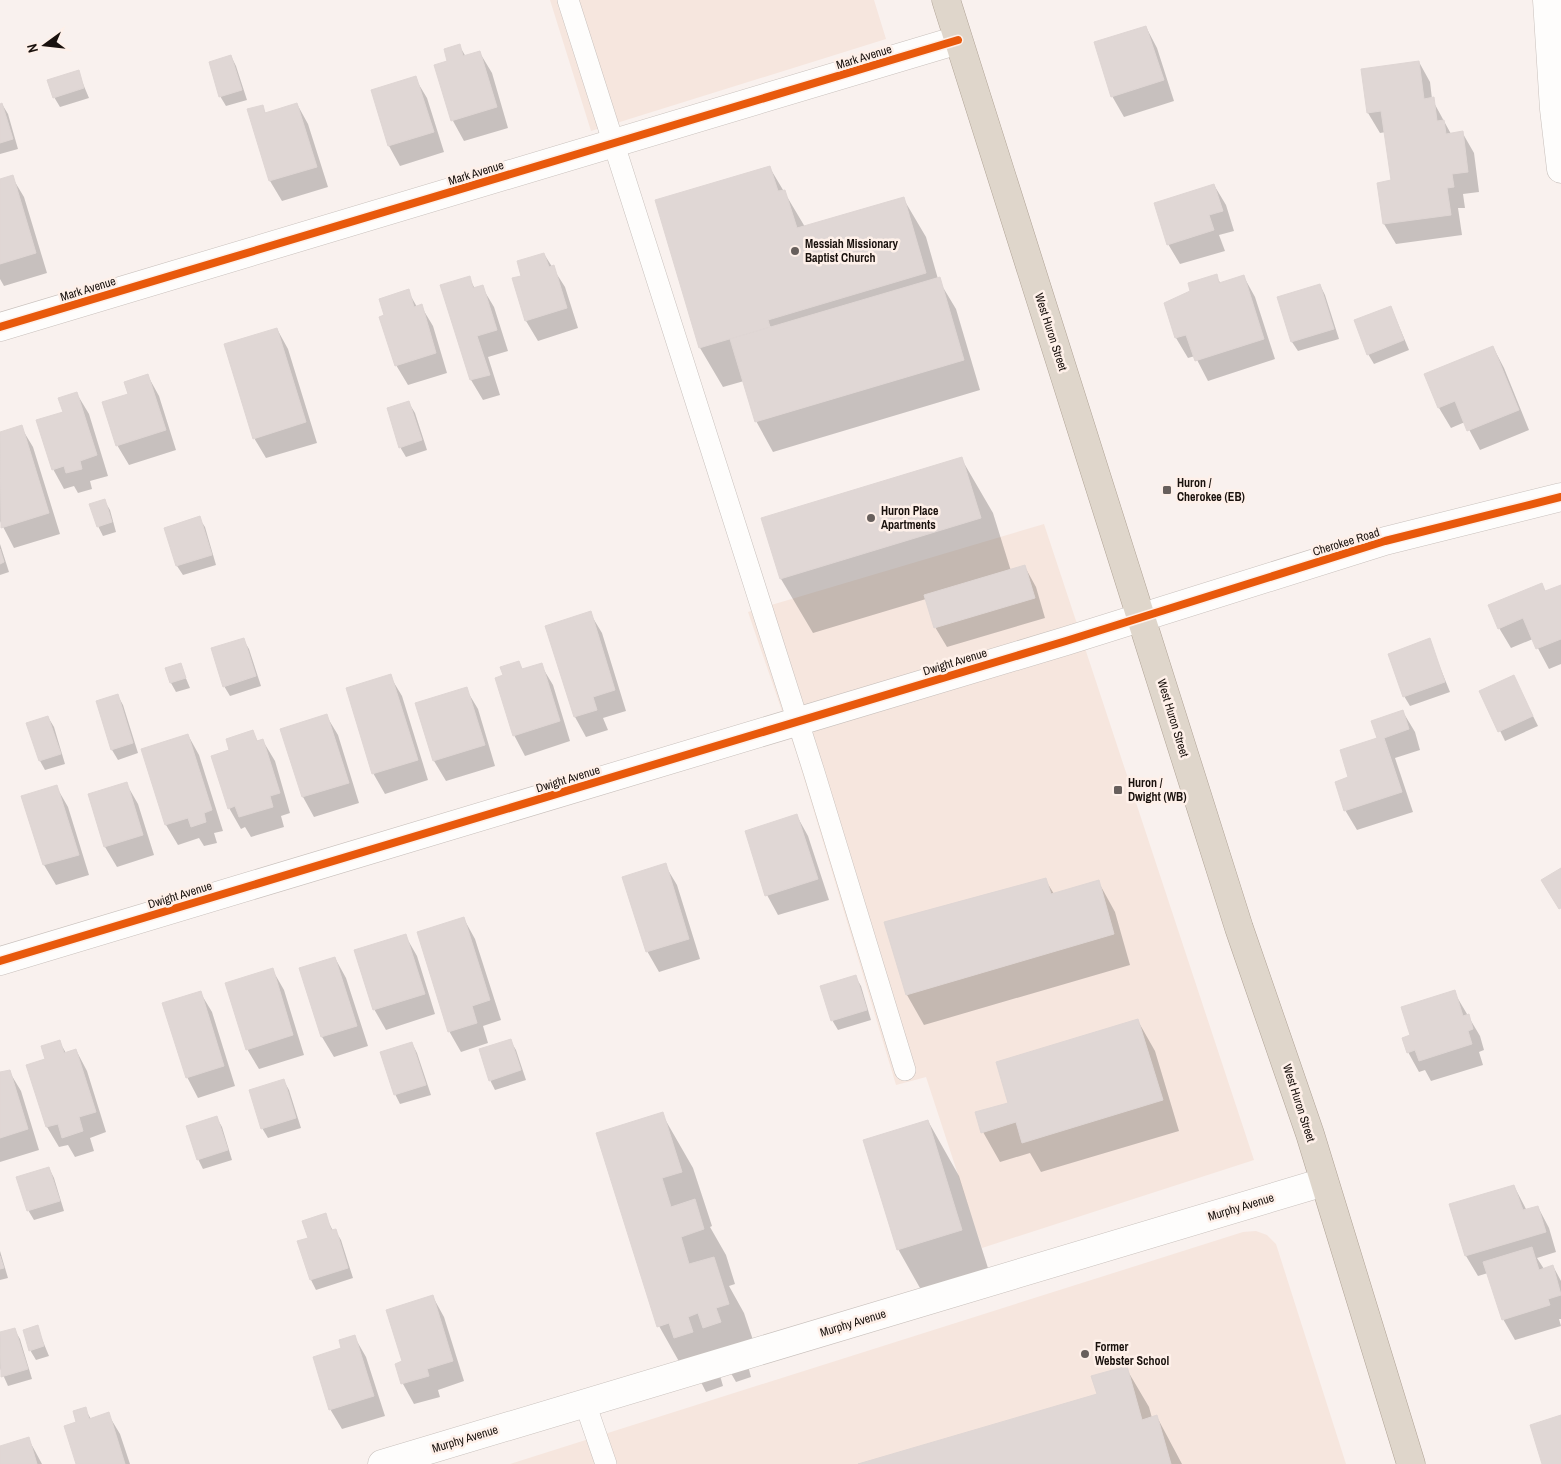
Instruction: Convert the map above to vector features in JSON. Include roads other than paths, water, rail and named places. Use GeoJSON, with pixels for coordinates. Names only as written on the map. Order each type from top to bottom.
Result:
{"type":"FeatureCollection","features":[{"type":"Feature","properties":{"kind":"highway","name":"West Huron Street"},"geometry":{"type":"LineString","coordinates":[[946,0],[1239,928],[1310,1134],[1411,1464]]}},
{"type":"Feature","properties":{"kind":"street"},"geometry":{"type":"LineString","coordinates":[[1547,0],[1554,110],[1561,169]]}},
{"type":"Feature","properties":{"kind":"street","name":"Mark Avenue"},"geometry":{"type":"LineString","coordinates":[[0,327],[958,40]]}},
{"type":"Feature","properties":{"kind":"street","name":"Cherokee Road"},"geometry":{"type":"LineString","coordinates":[[1142,618],[1385,541],[1561,497]]}},
{"type":"Feature","properties":{"kind":"street","name":"Dwight Avenue"},"geometry":{"type":"LineString","coordinates":[[0,961],[1142,618]]}},
{"type":"Feature","properties":{"kind":"street","name":"Murphy Avenue"},"geometry":{"type":"LineString","coordinates":[[382,1464],[1324,1182]]}},
{"type":"Feature","properties":{"kind":"lane"},"geometry":{"type":"LineString","coordinates":[[568,0],[797,722],[905,1070]]}},
{"type":"Feature","properties":{"kind":"lane"},"geometry":{"type":"LineString","coordinates":[[585,1403],[606,1464]]}},
{"type":"Feature","properties":{"kind":"place","name":"Messiah Missionary Baptist Church"},"geometry":{"type":"Point","coordinates":[795,251]}},
{"type":"Feature","properties":{"kind":"place","name":"Huron / Cherokee (EB)"},"geometry":{"type":"Point","coordinates":[1167,490]}},
{"type":"Feature","properties":{"kind":"place","name":"Huron Place Apartments"},"geometry":{"type":"Point","coordinates":[871,518]}},
{"type":"Feature","properties":{"kind":"place","name":"Huron / Dwight (WB)"},"geometry":{"type":"Point","coordinates":[1118,790]}},
{"type":"Feature","properties":{"kind":"place","name":"Former Webster School"},"geometry":{"type":"Point","coordinates":[1085,1354]}}]}
